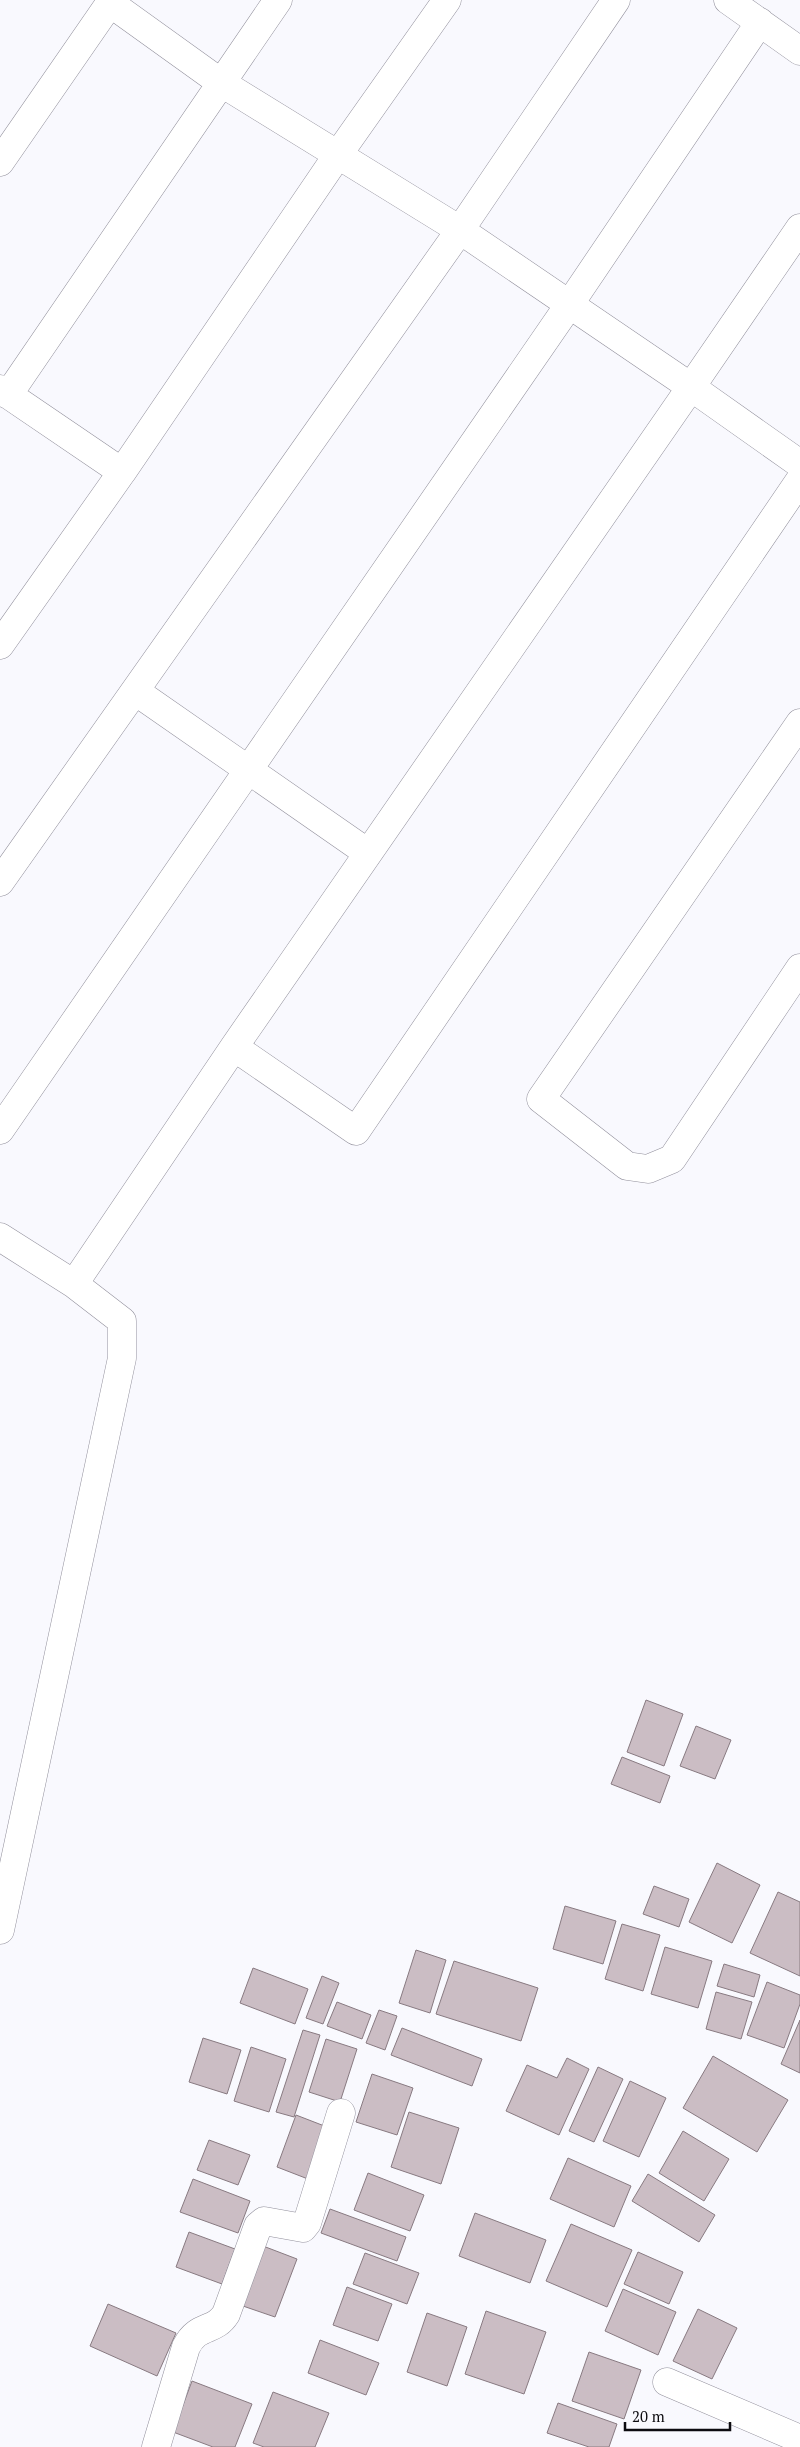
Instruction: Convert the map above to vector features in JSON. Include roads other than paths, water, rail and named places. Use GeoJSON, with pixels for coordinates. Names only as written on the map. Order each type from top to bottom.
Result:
{"type":"FeatureCollection","features":[{"type":"Feature","properties":{"kind":"street"},"geometry":{"type":"LineString","coordinates":[[122,472],[4,392],[278,0]]}},
{"type":"Feature","properties":{"kind":"street"},"geometry":{"type":"LineString","coordinates":[[0,645],[122,472],[337,156],[446,0]]}},
{"type":"Feature","properties":{"kind":"street"},"geometry":{"type":"LineString","coordinates":[[0,882],[460,230],[616,0]]}},
{"type":"Feature","properties":{"kind":"street"},"geometry":{"type":"LineString","coordinates":[[728,0],[800,51]]}},
{"type":"Feature","properties":{"kind":"street"},"geometry":{"type":"LineString","coordinates":[[0,162],[110,3],[220,82],[337,156],[460,230],[691,387],[800,464]]}},
{"type":"Feature","properties":{"kind":"street"},"geometry":{"type":"LineString","coordinates":[[0,1130],[569,305],[760,22]]}},
{"type":"Feature","properties":{"kind":"street"},"geometry":{"type":"LineString","coordinates":[[74,1284],[234,1047],[800,228]]}},
{"type":"Feature","properties":{"kind":"street"},"geometry":{"type":"LineString","coordinates":[[234,1047],[356,1131],[800,480]]}},
{"type":"Feature","properties":{"kind":"street"},"geometry":{"type":"LineString","coordinates":[[135,691],[368,853]]}},
{"type":"Feature","properties":{"kind":"street"},"geometry":{"type":"LineString","coordinates":[[800,723],[541,1099],[627,1166],[648,1169],[672,1159],[800,968]]}},
{"type":"Feature","properties":{"kind":"street"},"geometry":{"type":"LineString","coordinates":[[0,1237],[74,1284],[122,1321],[122,1358],[0,1928]]}},
{"type":"Feature","properties":{"kind":"street"},"geometry":{"type":"LineString","coordinates":[[156,2447],[186,2347],[192,2335],[222,2320],[226,2314],[258,2226],[264,2221],[303,2228],[307,2223],[341,2113]]}},
{"type":"Feature","properties":{"kind":"street"},"geometry":{"type":"LineString","coordinates":[[667,2382],[800,2439]]}}]}
